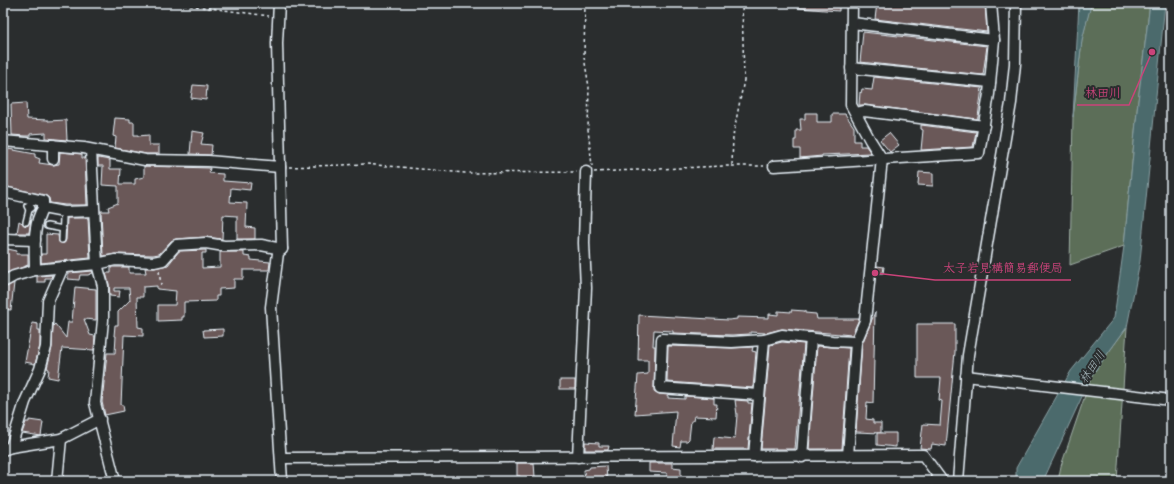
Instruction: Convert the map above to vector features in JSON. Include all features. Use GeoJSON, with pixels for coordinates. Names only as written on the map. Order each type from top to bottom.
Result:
{"type":"FeatureCollection","features":[{"type":"Feature","properties":{"kind":"street"},"geometry":{"type":"LineString","coordinates":[[279,3],[282,249],[278,252],[271,307],[282,481]]}},
{"type":"Feature","properties":{"kind":"street"},"geometry":{"type":"LineString","coordinates":[[848,456],[856,342],[866,321],[882,159],[851,105],[852,3]]}},
{"type":"Feature","properties":{"kind":"street"},"geometry":{"type":"LineString","coordinates":[[774,166],[979,153],[990,82],[994,40],[991,3]]}},
{"type":"Feature","properties":{"kind":"street"},"geometry":{"type":"LineString","coordinates":[[958,481],[969,348],[1011,103],[1015,64],[1016,3]]}},
{"type":"Feature","properties":{"kind":"street"},"geometry":{"type":"LineString","coordinates":[[852,23],[994,40]]}},
{"type":"Feature","properties":{"kind":"street"},"geometry":{"type":"LineString","coordinates":[[851,68],[990,82]]}},
{"type":"Feature","properties":{"kind":"street"},"geometry":{"type":"LineString","coordinates":[[856,113],[864,111],[984,126]]}},
{"type":"Feature","properties":{"kind":"street"},"geometry":{"type":"LineString","coordinates":[[3,141],[84,148],[145,160],[208,160],[280,167]]}},
{"type":"Feature","properties":{"kind":"street"},"geometry":{"type":"LineString","coordinates":[[53,145],[53,159]]}},
{"type":"Feature","properties":{"kind":"street"},"geometry":{"type":"LineString","coordinates":[[91,150],[97,264],[103,286],[103,320],[95,403],[116,481]]}},
{"type":"Feature","properties":{"kind":"street"},"geometry":{"type":"LineString","coordinates":[[578,457],[586,288],[584,243],[586,172]]}},
{"type":"Feature","properties":{"kind":"street"},"geometry":{"type":"LineString","coordinates":[[3,192],[31,204],[43,201],[43,208],[38,217],[39,225],[35,240],[35,270]]}},
{"type":"Feature","properties":{"kind":"street"},"geometry":{"type":"LineString","coordinates":[[43,208],[64,215],[94,211]]}},
{"type":"Feature","properties":{"kind":"street"},"geometry":{"type":"LineString","coordinates":[[3,239],[35,240]]}},
{"type":"Feature","properties":{"kind":"street"},"geometry":{"type":"LineString","coordinates":[[3,282],[14,276],[35,270],[97,264],[115,260],[163,260],[176,245],[206,243],[224,246],[262,245],[282,249]]}},
{"type":"Feature","properties":{"kind":"street"},"geometry":{"type":"LineString","coordinates":[[7,449],[25,402],[40,369],[46,347],[48,301],[63,267]]}},
{"type":"Feature","properties":{"kind":"street"},"geometry":{"type":"LineString","coordinates":[[759,395],[660,388],[662,339],[732,342],[764,340],[782,335],[832,341],[856,342]]}},
{"type":"Feature","properties":{"kind":"street"},"geometry":{"type":"LineString","coordinates":[[802,457],[811,338]]}},
{"type":"Feature","properties":{"kind":"street"},"geometry":{"type":"LineString","coordinates":[[754,456],[764,340]]}},
{"type":"Feature","properties":{"kind":"street"},"geometry":{"type":"LineString","coordinates":[[966,376],[1171,400]]}},
{"type":"Feature","properties":{"kind":"street"},"geometry":{"type":"LineString","coordinates":[[7,449],[61,439],[100,419]]}},
{"type":"Feature","properties":{"kind":"street"},"geometry":{"type":"LineString","coordinates":[[57,481],[61,439]]}},
{"type":"Feature","properties":{"kind":"street"},"geometry":{"type":"LineString","coordinates":[[281,458],[923,456],[942,481]]}},
{"type":"Feature","properties":{"kind":"lane"},"geometry":{"type":"LineString","coordinates":[[26,222],[31,204]]}},
{"type":"Feature","properties":{"kind":"lane"},"geometry":{"type":"LineString","coordinates":[[62,240],[64,215]]}},
{"type":"Feature","properties":{"kind":"lane"},"geometry":{"type":"LineString","coordinates":[[47,226],[63,229]]}},
{"type":"Feature","properties":{"kind":"path"},"geometry":{"type":"LineString","coordinates":[[19,3],[69,6],[81,3]]}},
{"type":"Feature","properties":{"kind":"path"},"geometry":{"type":"LineString","coordinates":[[172,3],[278,17]]}},
{"type":"Feature","properties":{"kind":"path"},"geometry":{"type":"LineString","coordinates":[[585,3],[584,57],[589,86],[588,129],[593,172],[732,165],[774,166]]}},
{"type":"Feature","properties":{"kind":"path"},"geometry":{"type":"LineString","coordinates":[[732,165],[733,136],[744,80],[742,3]]}},
{"type":"Feature","properties":{"kind":"path"},"geometry":{"type":"LineString","coordinates":[[280,167],[366,164],[465,173],[586,172]]}},
{"type":"Feature","properties":{"kind":"path"},"geometry":{"type":"LineString","coordinates":[[157,261],[161,285]]}},
{"type":"Feature","properties":{"kind":"green space"},"geometry":{"type":"Polygon","coordinates":[[[1091,3],[1150,3],[1138,101],[1124,246],[1070,265],[1073,117],[1082,40],[1091,3]]]}},
{"type":"Feature","properties":{"kind":"green space"},"geometry":{"type":"Polygon","coordinates":[[[1127,327],[1117,481],[1058,481],[1061,466],[1092,375],[1127,327]]]}},
{"type":"Feature","properties":{"kind":"water"},"geometry":{"type":"Polygon","coordinates":[[[1079,3],[1091,3],[1091,5],[1082,40],[1073,117],[1079,3]]]}},
{"type":"Feature","properties":{"kind":"water","name":"林田川"},"geometry":{"type":"Polygon","coordinates":[[[1150,3],[1165,3],[1140,261],[1127,327],[1092,375],[1043,481],[1016,481],[1016,468],[1071,371],[1114,318],[1124,246],[1138,101],[1150,3]]]}},
{"type":"Feature","properties":{"kind":"building"},"geometry":{"type":"Polygon","coordinates":[[[798,3],[839,3],[839,11],[798,8],[798,3]]]}},
{"type":"Feature","properties":{"kind":"building"},"geometry":{"type":"Polygon","coordinates":[[[877,3],[979,3],[985,5],[987,32],[875,19],[877,3]]]}},
{"type":"Feature","properties":{"kind":"building"},"geometry":{"type":"Polygon","coordinates":[[[863,32],[987,46],[983,75],[860,62],[863,32]]]}},
{"type":"Feature","properties":{"kind":"building"},"geometry":{"type":"Polygon","coordinates":[[[874,77],[982,88],[978,117],[977,119],[859,105],[860,92],[861,93],[862,89],[872,90],[874,77]]]}},
{"type":"Feature","properties":{"kind":"building"},"geometry":{"type":"Polygon","coordinates":[[[193,85],[207,86],[206,100],[191,98],[193,85]]]}},
{"type":"Feature","properties":{"kind":"building"},"geometry":{"type":"Polygon","coordinates":[[[26,103],[27,119],[48,121],[66,120],[67,140],[46,138],[46,133],[30,134],[30,136],[12,135],[11,104],[26,103]]]}},
{"type":"Feature","properties":{"kind":"building"},"geometry":{"type":"Polygon","coordinates":[[[805,113],[817,113],[817,122],[832,122],[832,114],[845,114],[854,127],[854,141],[860,141],[860,146],[866,146],[871,153],[822,155],[800,158],[800,149],[794,149],[794,140],[796,140],[796,130],[801,130],[800,119],[805,119],[805,113]]]}},
{"type":"Feature","properties":{"kind":"building"},"geometry":{"type":"Polygon","coordinates":[[[115,118],[130,119],[130,122],[134,122],[134,135],[149,135],[149,145],[159,145],[159,154],[146,154],[115,148],[116,137],[113,136],[115,118]]]}},
{"type":"Feature","properties":{"kind":"building"},"geometry":{"type":"Polygon","coordinates":[[[921,125],[976,132],[973,147],[921,150],[923,130],[921,129],[921,125]]]}},
{"type":"Feature","properties":{"kind":"building"},"geometry":{"type":"Polygon","coordinates":[[[192,131],[204,133],[201,144],[212,145],[211,155],[190,154],[192,131]]]}},
{"type":"Feature","properties":{"kind":"building"},"geometry":{"type":"Polygon","coordinates":[[[889,133],[899,145],[890,152],[880,140],[889,133]]]}},
{"type":"Feature","properties":{"kind":"building"},"geometry":{"type":"Polygon","coordinates":[[[3,148],[35,154],[35,157],[40,159],[39,163],[53,165],[59,164],[60,152],[82,154],[82,158],[85,158],[87,205],[50,203],[49,198],[45,195],[3,186],[3,148]]]}},
{"type":"Feature","properties":{"kind":"building"},"geometry":{"type":"Polygon","coordinates":[[[98,158],[110,160],[110,169],[121,169],[120,184],[135,184],[135,179],[144,177],[144,166],[210,168],[209,173],[223,174],[223,181],[251,183],[250,190],[231,188],[230,202],[247,203],[246,227],[255,228],[255,239],[237,239],[237,216],[223,215],[222,239],[206,237],[176,239],[171,241],[159,254],[115,254],[103,256],[101,211],[109,211],[108,207],[118,203],[118,186],[102,185],[103,166],[98,166],[98,158]]]}},
{"type":"Feature","properties":{"kind":"building"},"geometry":{"type":"Polygon","coordinates":[[[919,172],[933,173],[933,186],[918,185],[919,172]]]}},
{"type":"Feature","properties":{"kind":"building"},"geometry":{"type":"Polygon","coordinates":[[[3,199],[8,200],[6,210],[3,209],[3,199]]]}},
{"type":"Feature","properties":{"kind":"building"},"geometry":{"type":"Polygon","coordinates":[[[67,218],[88,218],[90,258],[41,263],[41,254],[46,254],[46,234],[58,235],[59,242],[64,243],[66,240],[67,218]]]}},
{"type":"Feature","properties":{"kind":"building"},"geometry":{"type":"Polygon","coordinates":[[[31,220],[29,233],[17,233],[19,221],[27,226],[31,220]]]}},
{"type":"Feature","properties":{"kind":"building"},"geometry":{"type":"Polygon","coordinates":[[[3,248],[17,251],[16,254],[28,254],[28,265],[3,275],[3,248]]]}},
{"type":"Feature","properties":{"kind":"building"},"geometry":{"type":"Polygon","coordinates":[[[206,250],[206,253],[202,253],[202,268],[220,267],[220,252],[244,252],[244,256],[251,257],[251,260],[270,262],[269,270],[243,270],[243,279],[234,279],[234,288],[219,289],[219,296],[216,296],[216,301],[184,302],[184,317],[182,317],[182,320],[158,321],[158,305],[175,305],[176,291],[157,289],[157,286],[143,287],[143,297],[137,297],[138,327],[143,328],[143,336],[124,335],[121,405],[123,405],[124,411],[105,415],[102,402],[107,353],[115,353],[116,336],[114,336],[115,325],[118,325],[118,312],[130,300],[129,288],[114,288],[114,291],[120,291],[119,297],[110,296],[106,273],[111,273],[111,267],[129,267],[129,273],[146,273],[145,268],[155,268],[168,265],[179,251],[206,250]]]}},
{"type":"Feature","properties":{"kind":"building"},"geometry":{"type":"Polygon","coordinates":[[[877,266],[884,267],[883,273],[877,273],[877,266]]]}},
{"type":"Feature","properties":{"kind":"building"},"geometry":{"type":"Polygon","coordinates":[[[92,271],[93,273],[88,275],[80,275],[79,280],[68,279],[68,273],[92,271]]]}},
{"type":"Feature","properties":{"kind":"building"},"geometry":{"type":"Polygon","coordinates":[[[52,275],[51,278],[45,278],[45,282],[37,282],[37,276],[52,275]]]}},
{"type":"Feature","properties":{"kind":"building"},"geometry":{"type":"Polygon","coordinates":[[[14,283],[11,310],[3,309],[4,288],[14,283]]]}},
{"type":"Feature","properties":{"kind":"building"},"geometry":{"type":"Polygon","coordinates":[[[75,287],[96,289],[96,320],[84,319],[90,335],[95,336],[94,350],[62,348],[58,379],[48,377],[49,369],[47,368],[52,347],[53,326],[55,324],[66,338],[68,322],[72,322],[75,287]]]}},
{"type":"Feature","properties":{"kind":"building"},"geometry":{"type":"Polygon","coordinates":[[[791,310],[805,311],[805,313],[816,314],[817,319],[859,319],[852,335],[782,329],[766,333],[750,332],[750,334],[732,335],[673,333],[673,331],[654,330],[654,391],[659,394],[668,395],[668,398],[685,399],[685,396],[714,398],[714,404],[717,404],[716,417],[694,416],[693,421],[691,421],[689,439],[687,441],[681,441],[680,447],[673,446],[676,411],[635,414],[638,375],[648,374],[648,360],[638,360],[639,315],[729,320],[737,319],[737,317],[769,318],[769,314],[778,315],[778,311],[791,312],[791,310]]]}},
{"type":"Feature","properties":{"kind":"building"},"geometry":{"type":"Polygon","coordinates":[[[875,312],[873,403],[867,402],[866,419],[873,420],[873,423],[881,423],[881,433],[856,432],[862,344],[875,312]]]}},
{"type":"Feature","properties":{"kind":"building"},"geometry":{"type":"Polygon","coordinates":[[[32,323],[38,324],[38,330],[40,330],[40,346],[35,364],[25,362],[32,323]]]}},
{"type":"Feature","properties":{"kind":"building"},"geometry":{"type":"Polygon","coordinates":[[[917,324],[955,324],[955,352],[946,446],[932,444],[931,449],[920,448],[923,424],[940,425],[942,401],[939,400],[941,378],[917,378],[917,324]]]}},
{"type":"Feature","properties":{"kind":"building"},"geometry":{"type":"Polygon","coordinates":[[[223,329],[223,336],[204,337],[203,330],[223,329]]]}},
{"type":"Feature","properties":{"kind":"building"},"geometry":{"type":"Polygon","coordinates":[[[782,342],[804,344],[795,449],[761,449],[770,345],[782,342]]]}},
{"type":"Feature","properties":{"kind":"building"},"geometry":{"type":"Polygon","coordinates":[[[668,346],[732,348],[753,347],[752,351],[756,352],[753,388],[667,382],[668,346]]]}},
{"type":"Feature","properties":{"kind":"building"},"geometry":{"type":"Polygon","coordinates":[[[817,346],[849,348],[842,449],[809,449],[817,346]]]}},
{"type":"Feature","properties":{"kind":"building"},"geometry":{"type":"Polygon","coordinates":[[[560,380],[575,380],[575,389],[560,389],[560,380]]]}},
{"type":"Feature","properties":{"kind":"building"},"geometry":{"type":"Polygon","coordinates":[[[735,400],[748,401],[748,403],[752,403],[748,449],[713,449],[714,437],[735,439],[737,415],[735,400]]]}},
{"type":"Feature","properties":{"kind":"building"},"geometry":{"type":"Polygon","coordinates":[[[29,420],[43,422],[41,436],[22,433],[26,422],[29,422],[29,420]]]}},
{"type":"Feature","properties":{"kind":"building"},"geometry":{"type":"Polygon","coordinates":[[[877,433],[896,433],[896,447],[877,445],[877,433]]]}},
{"type":"Feature","properties":{"kind":"building"},"geometry":{"type":"Polygon","coordinates":[[[585,442],[599,443],[599,446],[609,446],[608,450],[585,450],[585,442]]]}},
{"type":"Feature","properties":{"kind":"building"},"geometry":{"type":"Polygon","coordinates":[[[517,463],[534,463],[535,477],[520,479],[520,476],[517,476],[517,463]]]}},
{"type":"Feature","properties":{"kind":"building"},"geometry":{"type":"Polygon","coordinates":[[[649,463],[672,463],[672,467],[681,468],[681,481],[667,481],[667,473],[649,472],[649,463]]]}},
{"type":"Feature","properties":{"kind":"building"},"geometry":{"type":"Polygon","coordinates":[[[606,466],[607,481],[585,481],[584,470],[589,469],[590,467],[606,466]]]}},
{"type":"Feature","properties":{"kind":"place","name":"林田川"},"geometry":{"type":"Point","coordinates":[1152,52]}},
{"type":"Feature","properties":{"kind":"place","name":"太子岩見構簡易郵便局"},"geometry":{"type":"Point","coordinates":[875,273]}}]}
